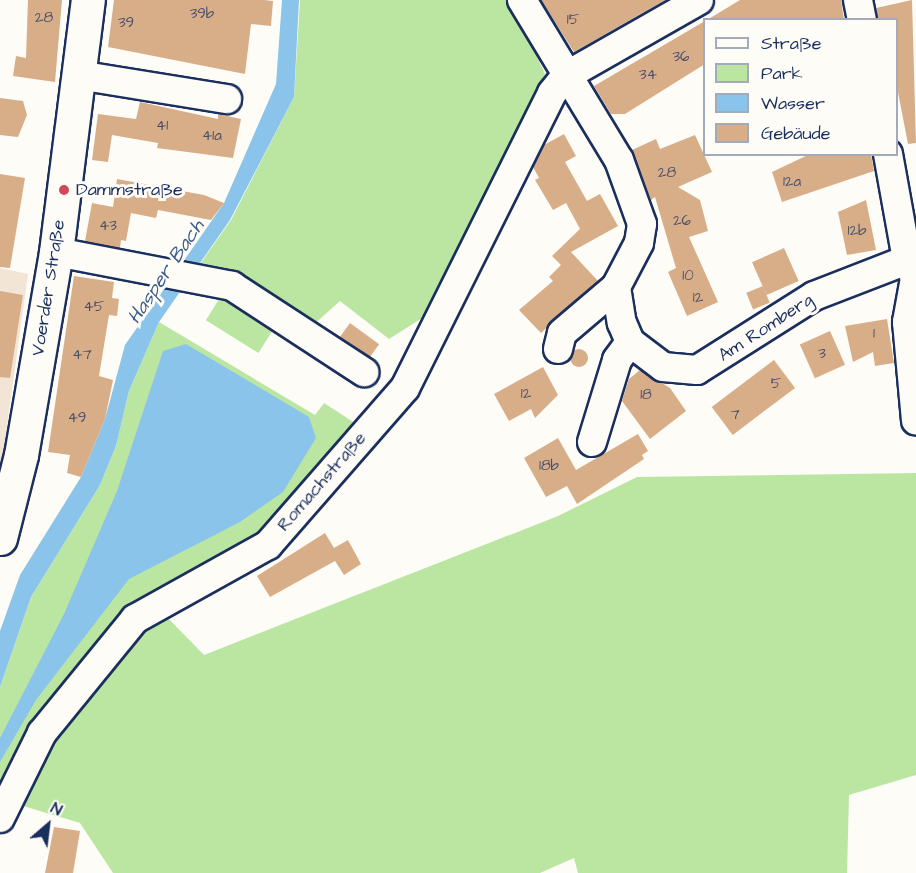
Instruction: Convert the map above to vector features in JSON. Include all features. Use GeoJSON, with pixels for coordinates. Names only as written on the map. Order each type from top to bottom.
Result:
{"type":"FeatureCollection","features":[{"type":"Feature","properties":{"kind":"main road","name":"Voerder Straße"},"geometry":{"type":"LineString","coordinates":[[0,538],[21,455],[56,252],[88,0]]}},
{"type":"Feature","properties":{"kind":"street"},"geometry":{"type":"LineString","coordinates":[[522,0],[619,160],[642,224],[639,243],[616,288],[562,333],[558,349]]}},
{"type":"Feature","properties":{"kind":"street","name":"Romachstraße"},"geometry":{"type":"LineString","coordinates":[[0,818],[42,733],[135,619],[268,545],[405,388],[504,183],[552,93],[566,76],[699,0]]}},
{"type":"Feature","properties":{"kind":"street"},"geometry":{"type":"LineString","coordinates":[[858,0],[862,18]]}},
{"type":"Feature","properties":{"kind":"street"},"geometry":{"type":"LineString","coordinates":[[78,75],[227,99]]}},
{"type":"Feature","properties":{"kind":"street"},"geometry":{"type":"LineString","coordinates":[[888,156],[913,272],[907,322],[916,421]]}},
{"type":"Feature","properties":{"kind":"street"},"geometry":{"type":"LineString","coordinates":[[56,252],[166,270],[242,291],[364,372]]}},
{"type":"Feature","properties":{"kind":"street","name":"Am Romberg"},"geometry":{"type":"LineString","coordinates":[[630,342],[663,367],[697,370],[814,296],[913,272]]}},
{"type":"Feature","properties":{"kind":"street"},"geometry":{"type":"LineString","coordinates":[[592,442],[617,360],[630,342],[616,288]]}},
{"type":"Feature","properties":{"kind":"shaded area"},"geometry":{"type":"Polygon","coordinates":[[[0,268],[28,274],[0,476],[0,268]]]}},
{"type":"Feature","properties":{"kind":"green space"},"geometry":{"type":"Polygon","coordinates":[[[300,0],[511,0],[545,74],[438,308],[389,339],[340,301],[311,327],[193,274],[231,220],[294,97],[300,0]]]}},
{"type":"Feature","properties":{"kind":"green space"},"geometry":{"type":"Polygon","coordinates":[[[226,288],[279,321],[258,353],[206,320],[226,288]]]}},
{"type":"Feature","properties":{"kind":"green space"},"geometry":{"type":"Polygon","coordinates":[[[159,322],[315,415],[324,403],[358,425],[268,538],[146,607],[0,798],[0,687],[31,597],[100,485],[116,446],[129,391],[159,322]]]}},
{"type":"Feature","properties":{"kind":"green space"},"geometry":{"type":"Polygon","coordinates":[[[916,473],[916,775],[849,795],[847,873],[578,873],[574,858],[540,873],[113,873],[80,823],[13,803],[75,697],[160,610],[204,655],[558,516],[637,477],[916,473]]]}},
{"type":"Feature","properties":{"kind":"water"},"geometry":{"type":"Polygon","coordinates":[[[282,0],[299,0],[294,97],[230,220],[159,322],[129,391],[116,446],[100,485],[31,597],[0,687],[0,631],[20,575],[81,477],[105,419],[125,345],[224,203],[276,84],[282,0]]]}},
{"type":"Feature","properties":{"kind":"water"},"geometry":{"type":"Polygon","coordinates":[[[186,344],[309,417],[316,438],[283,492],[240,522],[129,579],[36,700],[0,762],[0,738],[64,614],[117,491],[163,351],[186,344]]]}},
{"type":"Feature","properties":{"kind":"building"},"geometry":{"type":"Polygon","coordinates":[[[28,0],[62,0],[55,82],[13,76],[16,56],[26,58],[28,0]]]}},
{"type":"Feature","properties":{"kind":"building"},"geometry":{"type":"Polygon","coordinates":[[[114,0],[273,1],[271,26],[251,24],[245,74],[108,47],[114,0]]]}},
{"type":"Feature","properties":{"kind":"building"},"geometry":{"type":"Polygon","coordinates":[[[541,0],[665,0],[574,52],[541,0]]]}},
{"type":"Feature","properties":{"kind":"building"},"geometry":{"type":"Polygon","coordinates":[[[740,0],[841,0],[844,18],[710,18],[740,0]]]}},
{"type":"Feature","properties":{"kind":"building"},"geometry":{"type":"Polygon","coordinates":[[[912,0],[916,143],[908,144],[898,92],[898,18],[878,18],[876,8],[912,0]]]}},
{"type":"Feature","properties":{"kind":"building"},"geometry":{"type":"Polygon","coordinates":[[[703,22],[703,65],[625,114],[611,114],[594,86],[703,22]]]}},
{"type":"Feature","properties":{"kind":"building"},"geometry":{"type":"Polygon","coordinates":[[[0,98],[23,101],[27,115],[18,137],[0,135],[0,98]]]}},
{"type":"Feature","properties":{"kind":"building"},"geometry":{"type":"Polygon","coordinates":[[[140,102],[218,119],[218,114],[241,119],[233,158],[157,148],[158,143],[112,135],[108,162],[92,160],[98,114],[136,119],[140,102]]]}},
{"type":"Feature","properties":{"kind":"building"},"geometry":{"type":"Polygon","coordinates":[[[564,134],[576,156],[565,162],[587,201],[600,194],[618,226],[571,252],[598,281],[541,333],[519,310],[553,281],[549,277],[561,265],[552,256],[580,229],[566,203],[553,210],[535,180],[539,178],[533,167],[544,145],[564,134]]]}},
{"type":"Feature","properties":{"kind":"building"},"geometry":{"type":"Polygon","coordinates":[[[695,135],[712,172],[678,187],[700,200],[708,231],[689,237],[718,302],[687,316],[668,272],[676,268],[655,197],[651,200],[632,150],[656,139],[660,149],[695,135]]]}},
{"type":"Feature","properties":{"kind":"building"},"geometry":{"type":"Polygon","coordinates":[[[806,156],[871,156],[874,171],[782,202],[772,172],[806,156]]]}},
{"type":"Feature","properties":{"kind":"building"},"geometry":{"type":"Polygon","coordinates":[[[0,174],[25,178],[10,268],[0,267],[0,174]]]}},
{"type":"Feature","properties":{"kind":"building"},"geometry":{"type":"Polygon","coordinates":[[[117,179],[204,195],[224,203],[211,220],[158,210],[156,218],[131,213],[126,241],[121,240],[120,248],[85,241],[92,203],[113,207],[117,179]]]}},
{"type":"Feature","properties":{"kind":"building"},"geometry":{"type":"Polygon","coordinates":[[[866,200],[876,250],[847,255],[838,212],[866,200]]]}},
{"type":"Feature","properties":{"kind":"building"},"geometry":{"type":"Polygon","coordinates":[[[784,248],[799,281],[767,295],[752,262],[784,248]]]}},
{"type":"Feature","properties":{"kind":"building"},"geometry":{"type":"Polygon","coordinates":[[[74,276],[114,282],[112,298],[119,299],[117,316],[109,315],[99,376],[113,380],[105,419],[81,477],[67,473],[70,455],[48,452],[74,276]]]}},
{"type":"Feature","properties":{"kind":"building"},"geometry":{"type":"Polygon","coordinates":[[[763,286],[770,303],[753,309],[746,293],[763,286]]]}},
{"type":"Feature","properties":{"kind":"building"},"geometry":{"type":"Polygon","coordinates":[[[0,291],[23,295],[10,378],[0,377],[0,291]]]}},
{"type":"Feature","properties":{"kind":"building"},"geometry":{"type":"Polygon","coordinates":[[[887,319],[894,363],[875,366],[873,352],[853,362],[845,326],[887,319]]]}},
{"type":"Feature","properties":{"kind":"building"},"geometry":{"type":"Polygon","coordinates":[[[350,323],[379,344],[369,358],[340,337],[350,323]]]}},
{"type":"Feature","properties":{"kind":"building"},"geometry":{"type":"Polygon","coordinates":[[[830,331],[845,365],[815,378],[800,344],[830,331]]]}},
{"type":"Feature","properties":{"kind":"building"},"geometry":{"type":"Polygon","coordinates":[[[575,349],[583,349],[588,354],[586,365],[575,367],[570,362],[570,354],[575,349]]]}},
{"type":"Feature","properties":{"kind":"building"},"geometry":{"type":"Polygon","coordinates":[[[774,360],[795,388],[733,435],[712,407],[774,360]]]}},
{"type":"Feature","properties":{"kind":"building"},"geometry":{"type":"Polygon","coordinates":[[[543,367],[558,395],[535,418],[531,409],[509,421],[494,394],[543,367]]]}},
{"type":"Feature","properties":{"kind":"building"},"geometry":{"type":"Polygon","coordinates":[[[640,370],[670,388],[686,411],[650,439],[622,401],[629,379],[640,370]]]}},
{"type":"Feature","properties":{"kind":"building"},"geometry":{"type":"Polygon","coordinates":[[[638,434],[648,451],[642,455],[644,459],[577,504],[567,486],[546,497],[524,458],[558,438],[576,470],[638,434]]]}},
{"type":"Feature","properties":{"kind":"building"},"geometry":{"type":"Polygon","coordinates":[[[325,533],[334,548],[348,540],[361,564],[344,575],[335,561],[270,597],[257,576],[325,533]]]}},
{"type":"Feature","properties":{"kind":"building"},"geometry":{"type":"Polygon","coordinates":[[[54,827],[80,831],[73,873],[45,873],[54,827]]]}},
{"type":"Feature","properties":{"kind":"place","name":"Dammstraße"},"geometry":{"type":"Point","coordinates":[64,190]}},
{"type":"Feature","properties":{"kind":"water label","name":"Hasper Bach"},"geometry":{"type":"Point","coordinates":[166,272]}}]}
